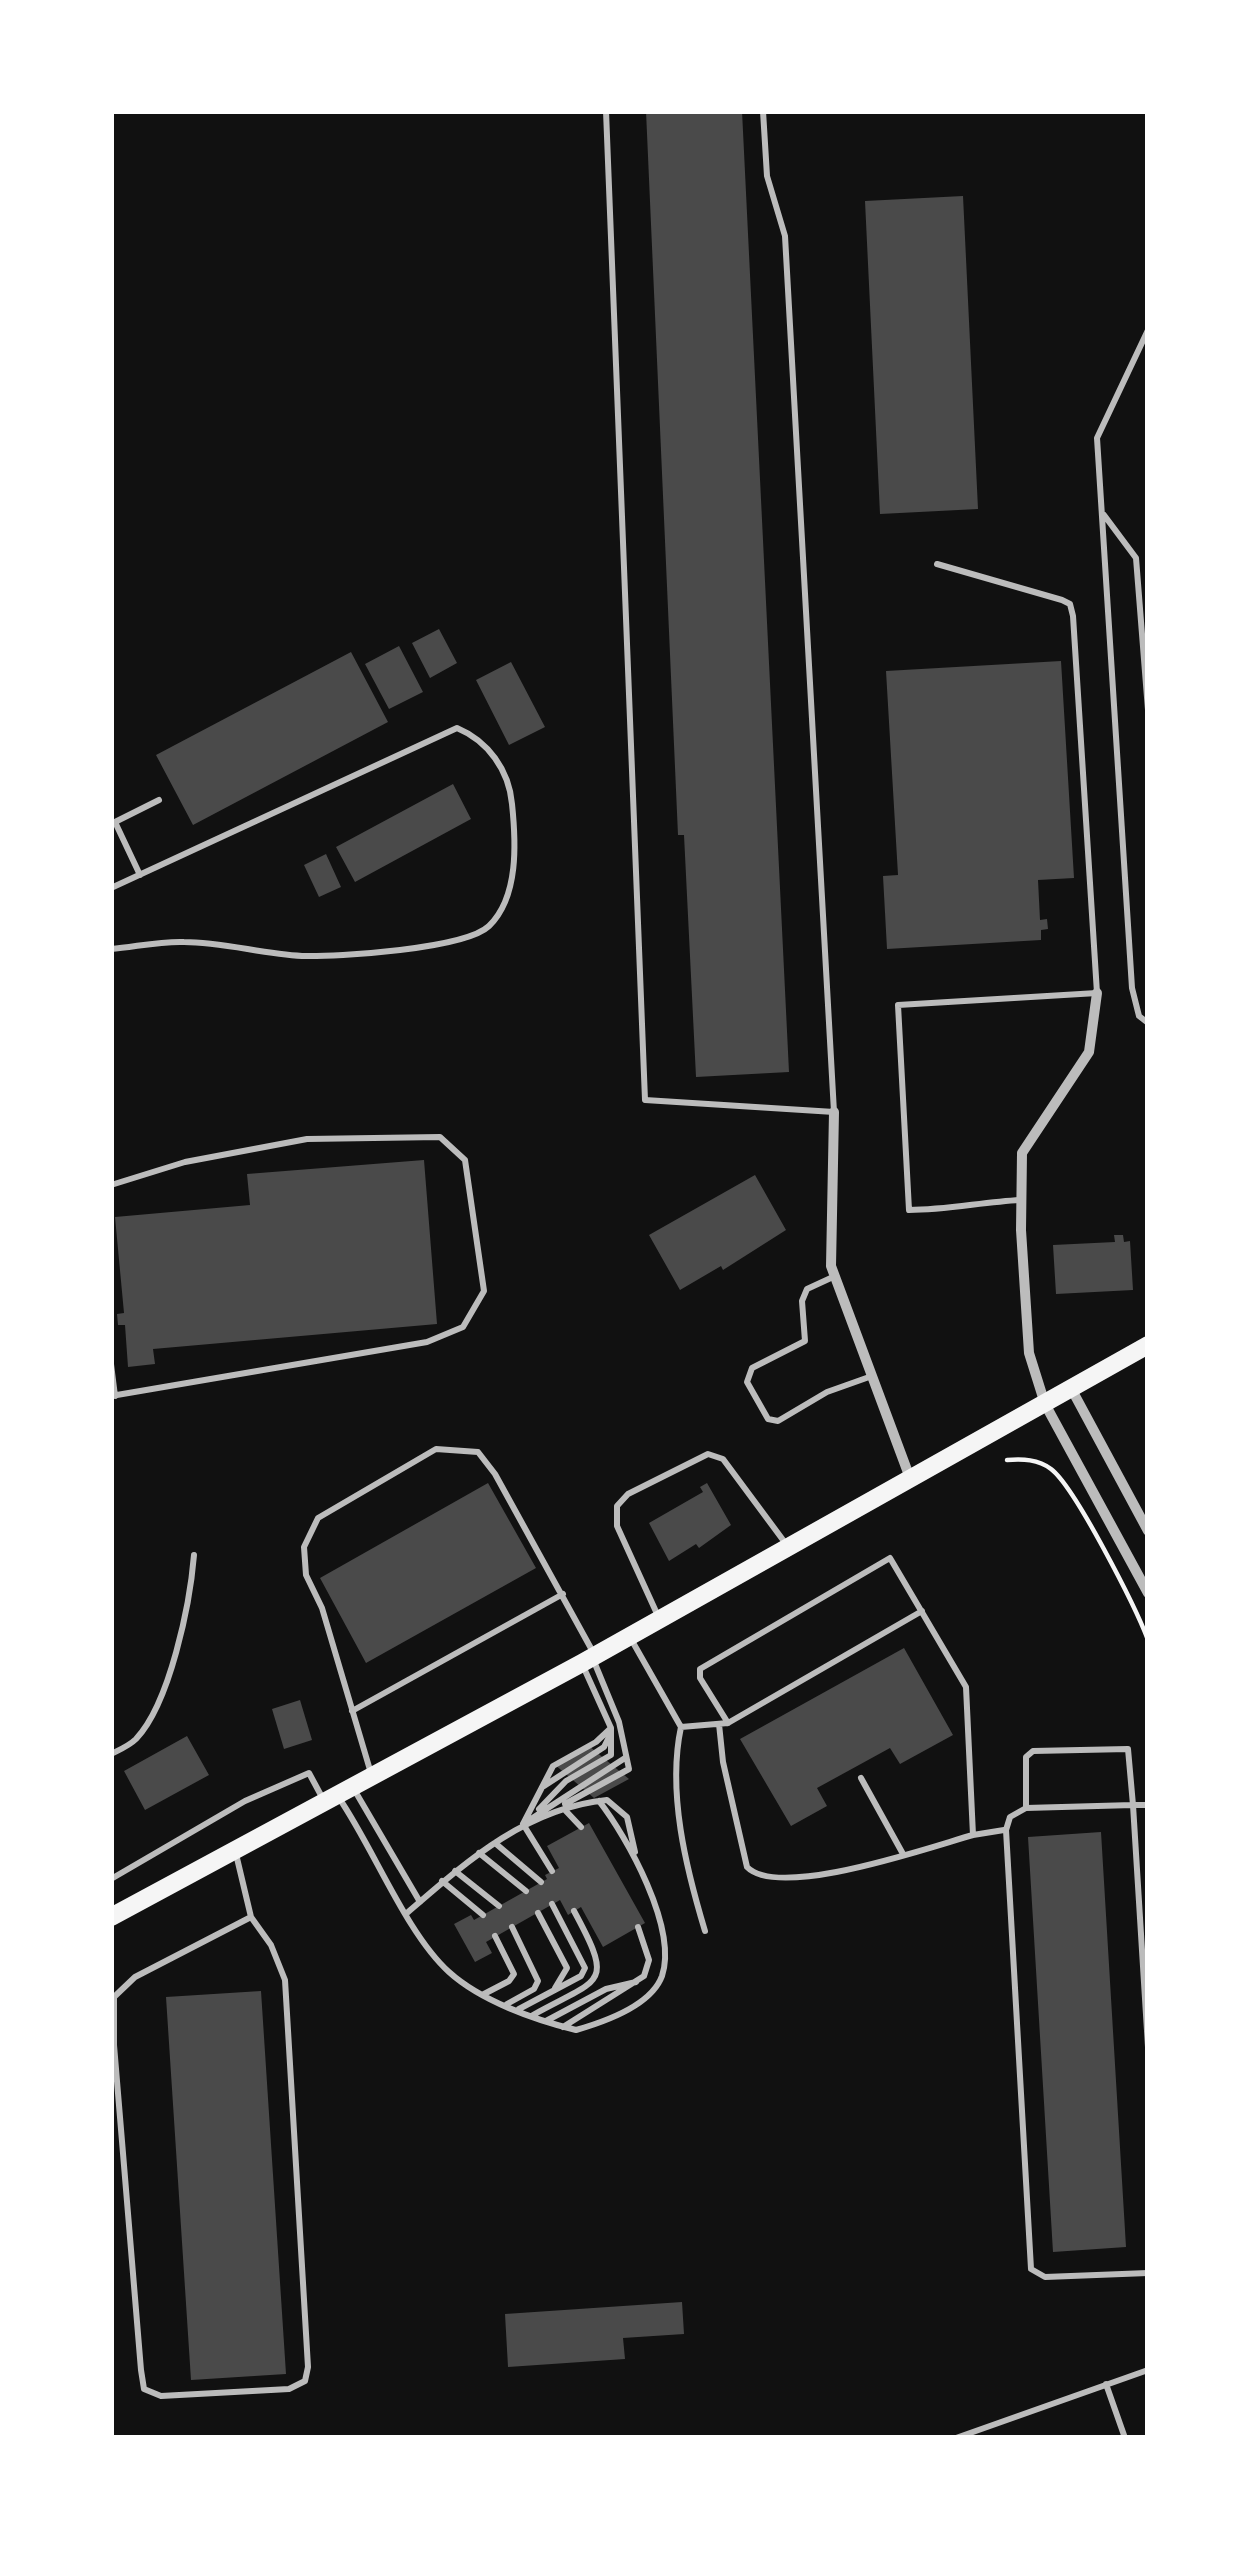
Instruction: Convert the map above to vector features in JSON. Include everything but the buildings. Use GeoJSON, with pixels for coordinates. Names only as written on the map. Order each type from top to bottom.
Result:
{"type":"FeatureCollection","features":[{"type":"Feature","properties":{"kind":"main road"},"geometry":{"type":"LineString","coordinates":[[112,1913],[790,1548],[1148,1345]]}},
{"type":"Feature","properties":{"kind":"street"},"geometry":{"type":"LineString","coordinates":[[1097,993],[1089,1052],[1022,1153],[1020,1200],[1029,1353],[1045,1404],[1148,1593]]}},
{"type":"Feature","properties":{"kind":"street"},"geometry":{"type":"LineString","coordinates":[[834,1112],[831,1266],[911,1481]]}},
{"type":"Feature","properties":{"kind":"street"},"geometry":{"type":"LineString","coordinates":[[1072,1390],[1148,1531]]}},
{"type":"Feature","properties":{"kind":"lane"},"geometry":{"type":"LineString","coordinates":[[606,111],[645,1100],[834,1112],[784,236],[767,176],[763,111]]}},
{"type":"Feature","properties":{"kind":"lane"},"geometry":{"type":"LineString","coordinates":[[1148,330],[1096,439],[1132,988],[1139,1016],[1148,1023]]}},
{"type":"Feature","properties":{"kind":"lane"},"geometry":{"type":"LineString","coordinates":[[1102,512],[1136,558],[1148,710]]}},
{"type":"Feature","properties":{"kind":"lane"},"geometry":{"type":"LineString","coordinates":[[937,564],[1070,604],[1097,993],[898,1005],[908,1210],[954,1210],[966,1203],[1020,1200]]}},
{"type":"Feature","properties":{"kind":"lane"},"geometry":{"type":"LineString","coordinates":[[111,888],[457,728],[476,736],[488,749],[511,791],[515,838],[508,894],[489,926],[466,940],[300,956],[179,941],[111,949]]}},
{"type":"Feature","properties":{"kind":"lane"},"geometry":{"type":"LineString","coordinates":[[140,875],[113,823],[160,800]]}},
{"type":"Feature","properties":{"kind":"lane"},"geometry":{"type":"LineString","coordinates":[[111,1185],[185,1162],[308,1139],[440,1137],[465,1160],[484,1292],[463,1327],[427,1342],[113,1396],[111,1364]]}},
{"type":"Feature","properties":{"kind":"lane"},"geometry":{"type":"LineString","coordinates":[[835,1276],[807,1289],[802,1301],[806,1340],[752,1368],[747,1382],[768,1419],[778,1421],[827,1392],[872,1376]]}},
{"type":"Feature","properties":{"kind":"lane"},"geometry":{"type":"LineString","coordinates":[[372,1777],[322,1608],[306,1575],[304,1547],[318,1518],[436,1449],[478,1452],[563,1594],[619,1722],[623,1762],[573,1789],[454,1870],[407,1912]]}},
{"type":"Feature","properties":{"kind":"lane"},"geometry":{"type":"LineString","coordinates":[[659,1619],[616,1526],[617,1506],[628,1494],[670,1471],[708,1454],[723,1459],[790,1548]]}},
{"type":"Feature","properties":{"kind":"lane"},"geometry":{"type":"LineString","coordinates":[[111,1754],[134,1742],[162,1688],[181,1632],[194,1555]]}},
{"type":"Feature","properties":{"kind":"lane"},"geometry":{"type":"LineString","coordinates":[[973,1835],[966,1687],[894,1562],[884,1559],[700,1670],[723,1724],[723,1762],[751,1872],[776,1878],[816,1874],[1006,1830]]}},
{"type":"Feature","properties":{"kind":"lane"},"geometry":{"type":"LineString","coordinates":[[352,1712],[563,1594]]}},
{"type":"Feature","properties":{"kind":"lane"},"geometry":{"type":"LineString","coordinates":[[681,1727],[723,1724],[922,1611]]}},
{"type":"Feature","properties":{"kind":"lane"},"geometry":{"type":"LineString","coordinates":[[629,1636],[681,1727],[676,1769],[682,1829],[705,1931]]}},
{"type":"Feature","properties":{"kind":"lane"},"geometry":{"type":"LineString","coordinates":[[589,1658],[610,1728],[611,1755]]}},
{"type":"Feature","properties":{"kind":"lane"},"geometry":{"type":"LineString","coordinates":[[524,1824],[566,1781],[611,1755],[619,1722]]}},
{"type":"Feature","properties":{"kind":"lane"},"geometry":{"type":"LineString","coordinates":[[524,1824],[553,1766],[596,1742],[610,1728]]}},
{"type":"Feature","properties":{"kind":"lane"},"geometry":{"type":"LineString","coordinates":[[1026,1808],[1029,1753],[1119,1748],[1130,1752],[1148,2047]]}},
{"type":"Feature","properties":{"kind":"lane"},"geometry":{"type":"LineString","coordinates":[[111,1879],[245,1801],[309,1773],[338,1795],[420,1902]]}},
{"type":"Feature","properties":{"kind":"lane"},"geometry":{"type":"LineString","coordinates":[[861,1778],[903,1854]]}},
{"type":"Feature","properties":{"kind":"lane"},"geometry":{"type":"LineString","coordinates":[[338,1795],[447,1970],[484,1994],[563,2027],[576,2030],[616,2016],[653,1990],[661,1978],[662,1942],[627,1817],[609,1802],[599,1801],[524,1824]]}},
{"type":"Feature","properties":{"kind":"lane"},"geometry":{"type":"LineString","coordinates":[[1148,1804],[1026,1808],[1010,1817],[1006,1830],[1031,2269],[1046,2277],[1148,2273]]}},
{"type":"Feature","properties":{"kind":"lane"},"geometry":{"type":"LineString","coordinates":[[564,1809],[581,1827]]}},
{"type":"Feature","properties":{"kind":"lane"},"geometry":{"type":"LineString","coordinates":[[524,1824],[552,1871]]}},
{"type":"Feature","properties":{"kind":"lane"},"geometry":{"type":"LineString","coordinates":[[495,1843],[541,1882]]}},
{"type":"Feature","properties":{"kind":"lane"},"geometry":{"type":"LineString","coordinates":[[235,1850],[251,1917],[271,1945],[285,1980],[308,2366],[305,2381],[289,2390],[161,2396],[144,2389],[141,2370],[114,1997],[135,1976],[251,1917]]}},
{"type":"Feature","properties":{"kind":"lane"},"geometry":{"type":"LineString","coordinates":[[479,1853],[526,1891]]}},
{"type":"Feature","properties":{"kind":"lane"},"geometry":{"type":"LineString","coordinates":[[454,1870],[499,1906]]}},
{"type":"Feature","properties":{"kind":"lane"},"geometry":{"type":"LineString","coordinates":[[442,1881],[483,1915]]}},
{"type":"Feature","properties":{"kind":"lane"},"geometry":{"type":"LineString","coordinates":[[519,2009],[581,1976],[585,1964],[552,1904]]}},
{"type":"Feature","properties":{"kind":"lane"},"geometry":{"type":"LineString","coordinates":[[533,2015],[598,1974],[599,1959],[574,1911]]}},
{"type":"Feature","properties":{"kind":"lane"},"geometry":{"type":"LineString","coordinates":[[538,1913],[567,1968],[553,1991]]}},
{"type":"Feature","properties":{"kind":"lane"},"geometry":{"type":"LineString","coordinates":[[563,2027],[639,1981],[649,1960],[638,1927]]}},
{"type":"Feature","properties":{"kind":"lane"},"geometry":{"type":"LineString","coordinates":[[507,2004],[535,1989],[538,1981],[512,1928]]}},
{"type":"Feature","properties":{"kind":"lane"},"geometry":{"type":"LineString","coordinates":[[484,1994],[514,1974],[495,1936]]}},
{"type":"Feature","properties":{"kind":"lane"},"geometry":{"type":"LineString","coordinates":[[546,2020],[606,1989],[639,1981]]}},
{"type":"Feature","properties":{"kind":"lane"},"geometry":{"type":"LineString","coordinates":[[956,2438],[1148,2370]]}},
{"type":"Feature","properties":{"kind":"lane"},"geometry":{"type":"LineString","coordinates":[[1106,2384],[1125,2438]]}},
{"type":"Feature","properties":{"kind":"path"},"geometry":{"type":"LineString","coordinates":[[1036,1461],[1038,1448]]}},
{"type":"Feature","properties":{"kind":"path"},"geometry":{"type":"LineString","coordinates":[[1007,1460],[1036,1461],[1062,1480],[1136,1610],[1148,1640]]}}]}
